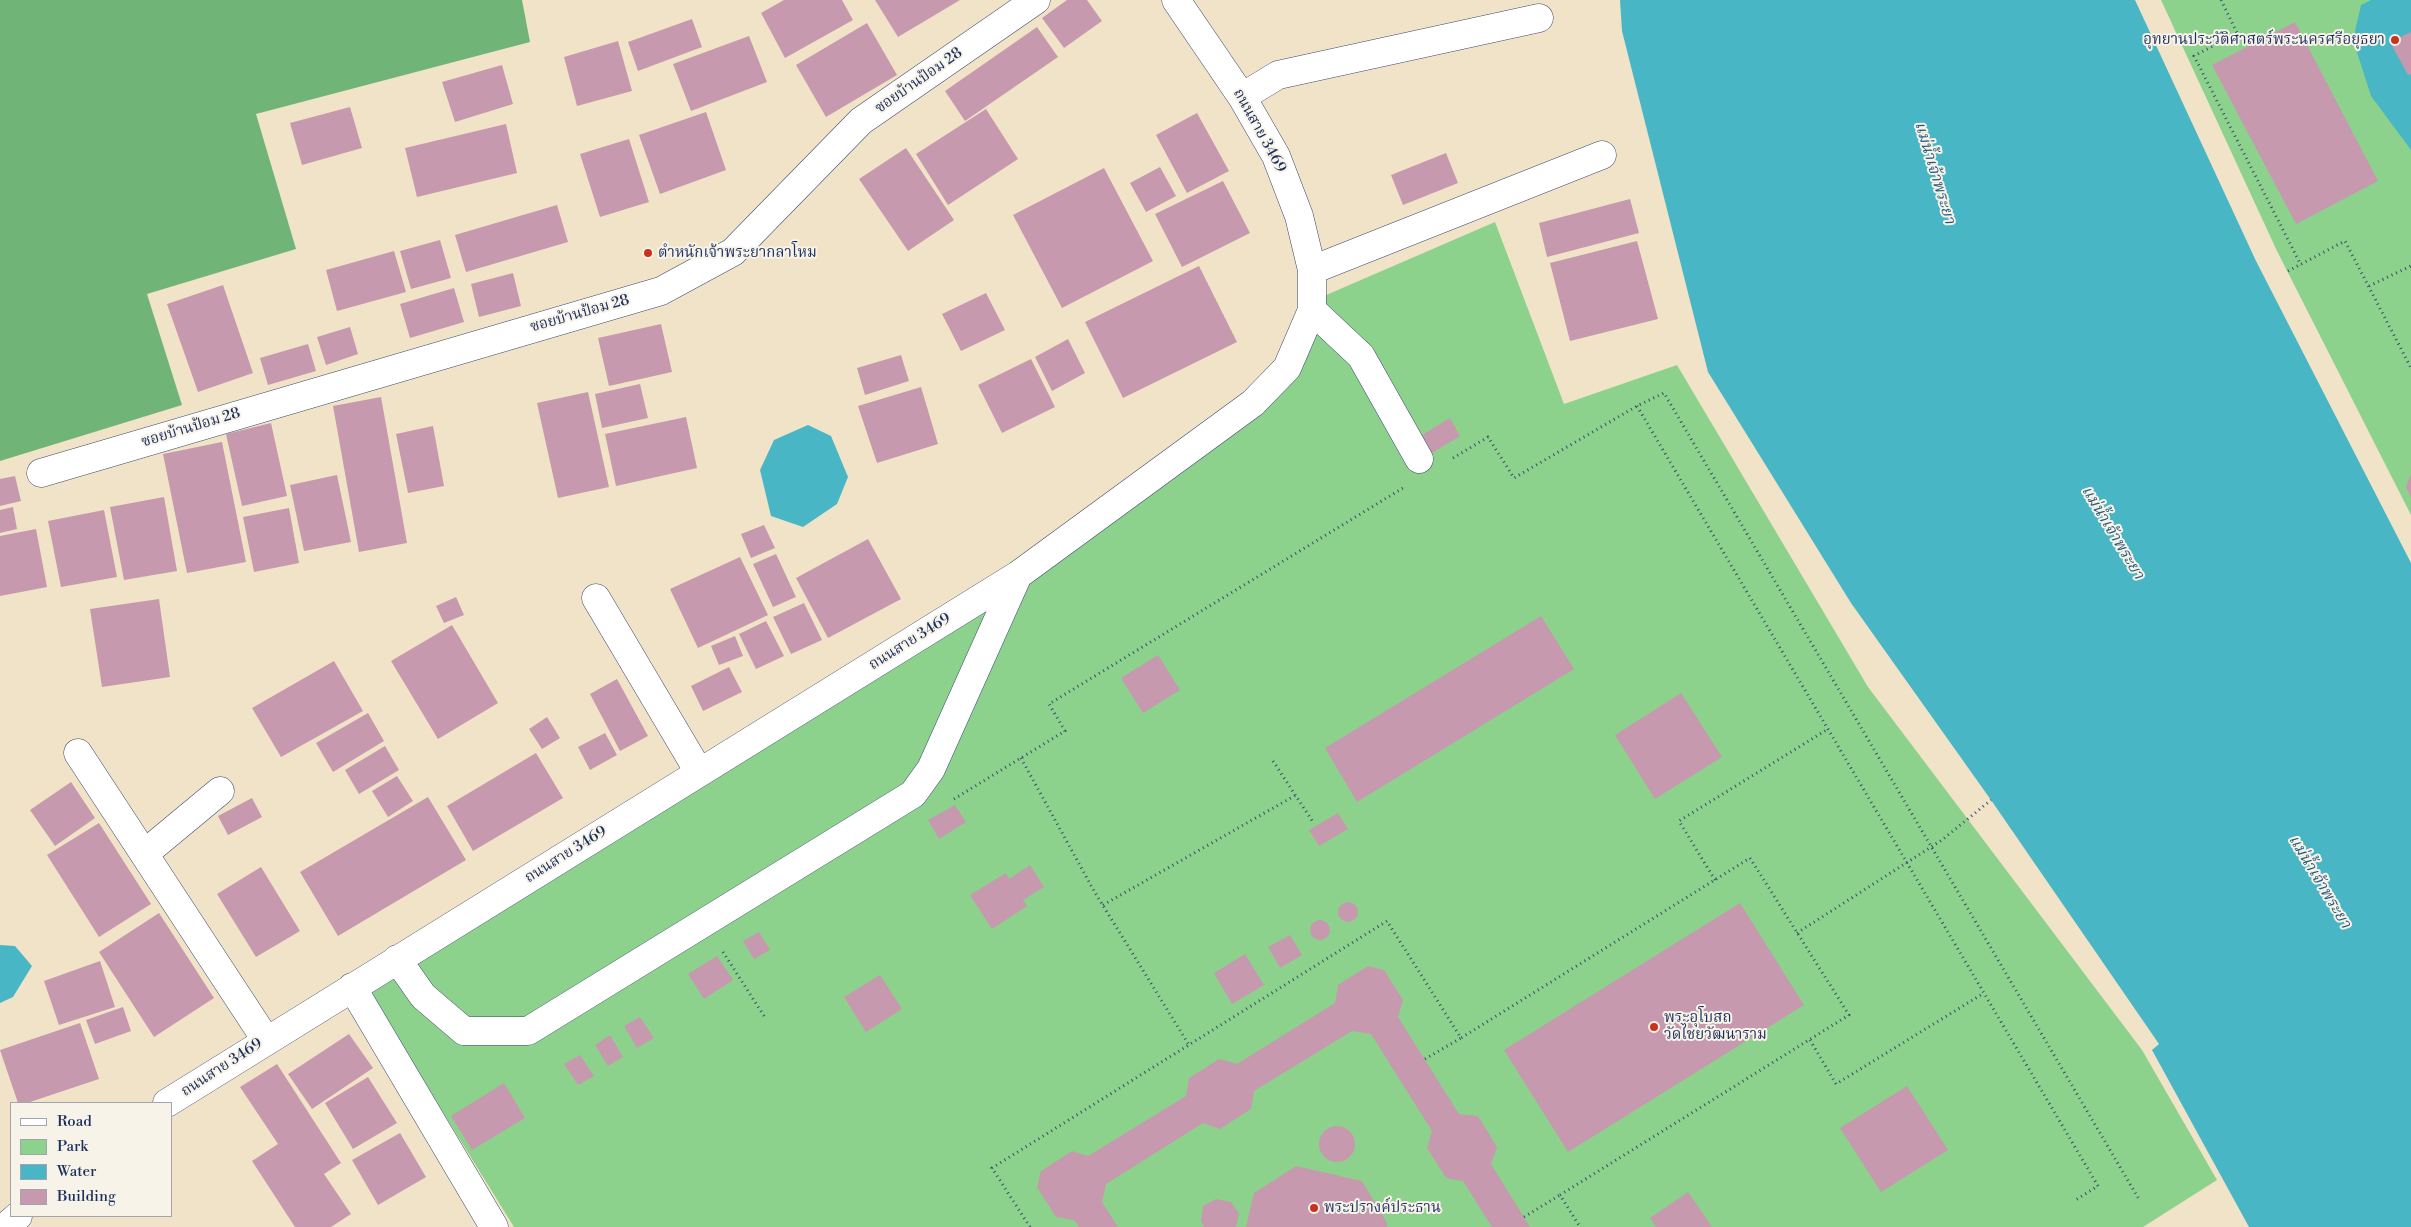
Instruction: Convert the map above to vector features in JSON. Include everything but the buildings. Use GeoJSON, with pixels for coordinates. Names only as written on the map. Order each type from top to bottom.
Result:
{"type":"FeatureCollection","features":[{"type":"Feature","properties":{"kind":"street","name":"ซอยบ้านป้อม 28"},"geometry":{"type":"LineString","coordinates":[[41,473],[661,290],[733,252],[861,122],[1036,0]]}},
{"type":"Feature","properties":{"kind":"street","name":"ถนนสาย 3469"},"geometry":{"type":"LineString","coordinates":[[169,1102],[1018,575],[1253,403],[1286,368],[1312,310],[1312,270],[1299,216],[1276,156],[1242,97],[1176,0]]}},
{"type":"Feature","properties":{"kind":"street"},"geometry":{"type":"LineString","coordinates":[[1242,97],[1278,75],[1539,18]]}},
{"type":"Feature","properties":{"kind":"street"},"geometry":{"type":"LineString","coordinates":[[1312,270],[1602,155]]}},
{"type":"Feature","properties":{"kind":"street"},"geometry":{"type":"LineString","coordinates":[[1312,310],[1361,356],[1414,471]]}},
{"type":"Feature","properties":{"kind":"street"},"geometry":{"type":"LineString","coordinates":[[397,960],[423,996],[464,1031],[528,1031],[913,794],[931,768],[1018,575]]}},
{"type":"Feature","properties":{"kind":"street"},"geometry":{"type":"LineString","coordinates":[[596,598],[699,772]]}},
{"type":"Feature","properties":{"kind":"street"},"geometry":{"type":"LineString","coordinates":[[78,753],[266,1040]]}},
{"type":"Feature","properties":{"kind":"street"},"geometry":{"type":"LineString","coordinates":[[144,854],[220,791]]}},
{"type":"Feature","properties":{"kind":"street"},"geometry":{"type":"LineString","coordinates":[[352,987],[494,1227]]}},
{"type":"Feature","properties":{"kind":"street"},"geometry":{"type":"LineString","coordinates":[[5,1227],[17,1217]]}},
{"type":"Feature","properties":{"kind":"path"},"geometry":{"type":"LineString","coordinates":[[2221,0],[2238,33],[2194,56],[2300,265]]}},
{"type":"Feature","properties":{"kind":"path"},"geometry":{"type":"LineString","coordinates":[[2288,272],[2345,241],[2411,368]]}},
{"type":"Feature","properties":{"kind":"path"},"geometry":{"type":"LineString","coordinates":[[2369,286],[2411,266]]}},
{"type":"Feature","properties":{"kind":"path"},"geometry":{"type":"LineString","coordinates":[[1450,460],[1488,437],[1514,478],[1664,392],[2140,1200]]}},
{"type":"Feature","properties":{"kind":"path"},"geometry":{"type":"LineString","coordinates":[[1637,406],[2098,1186],[2074,1201]]}},
{"type":"Feature","properties":{"kind":"path"},"geometry":{"type":"LineString","coordinates":[[913,794],[938,809],[1066,730],[1049,704],[1414,471]]}},
{"type":"Feature","properties":{"kind":"path"},"geometry":{"type":"LineString","coordinates":[[1715,880],[1679,821],[1828,729]]}},
{"type":"Feature","properties":{"kind":"path"},"geometry":{"type":"LineString","coordinates":[[1021,758],[1102,905],[1189,1045]]}},
{"type":"Feature","properties":{"kind":"path"},"geometry":{"type":"LineString","coordinates":[[1274,761],[1313,822]]}},
{"type":"Feature","properties":{"kind":"path"},"geometry":{"type":"LineString","coordinates":[[1102,905],[1296,795]]}},
{"type":"Feature","properties":{"kind":"path"},"geometry":{"type":"LineString","coordinates":[[1797,933],[1931,848],[1991,800]]}},
{"type":"Feature","properties":{"kind":"path"},"geometry":{"type":"LineString","coordinates":[[1425,1059],[1750,858],[1849,1015],[1524,1217]]}},
{"type":"Feature","properties":{"kind":"path"},"geometry":{"type":"LineString","coordinates":[[1030,1227],[992,1168],[1387,921],[1461,1038]]}},
{"type":"Feature","properties":{"kind":"path"},"geometry":{"type":"LineString","coordinates":[[704,922],[766,1019]]}},
{"type":"Feature","properties":{"kind":"path"},"geometry":{"type":"LineString","coordinates":[[1810,1040],[1836,1084],[1984,993]]}},
{"type":"Feature","properties":{"kind":"path"},"geometry":{"type":"LineString","coordinates":[[1560,1195],[1580,1227]]}},
{"type":"Feature","properties":{"kind":"green space"},"geometry":{"type":"Polygon","coordinates":[[[0,0],[522,0],[530,42],[256,114],[296,249],[147,294],[182,405],[0,461],[0,0]]]}},
{"type":"Feature","properties":{"kind":"green space"},"geometry":{"type":"Polygon","coordinates":[[[2161,0],[2411,0],[2411,515],[2277,251],[2161,0]]]}},
{"type":"Feature","properties":{"kind":"green space"},"geometry":{"type":"Polygon","coordinates":[[[1495,222],[1564,404],[1677,365],[1868,687],[2142,1050],[2217,1180],[2143,1227],[514,1227],[368,991],[1242,426],[1324,296],[1495,222]]]}},
{"type":"Feature","properties":{"kind":"water","name":"แม่น้ำเจ้าพระยา"},"geometry":{"type":"Polygon","coordinates":[[[1620,0],[2135,0],[2256,261],[2411,563],[2411,1227],[2249,1227],[2152,1050],[2159,1044],[1991,800],[1851,603],[1708,372],[1622,31],[1620,0]]]}},
{"type":"Feature","properties":{"kind":"water"},"geometry":{"type":"Polygon","coordinates":[[[2371,0],[2411,0],[2411,150],[2371,96],[2353,40],[2361,5],[2371,0]]]}},
{"type":"Feature","properties":{"kind":"water"},"geometry":{"type":"Polygon","coordinates":[[[808,425],[831,436],[848,477],[837,504],[803,527],[771,516],[760,470],[774,440],[808,425]]]}},
{"type":"Feature","properties":{"kind":"water"},"geometry":{"type":"Polygon","coordinates":[[[0,945],[15,946],[32,966],[13,997],[0,1003],[0,945]]]}},
{"type":"Feature","properties":{"kind":"place","name":"อุทยานประวัติศาสตร์พระนครศรีอยุธยา"},"geometry":{"type":"Point","coordinates":[2395,40]}},
{"type":"Feature","properties":{"kind":"place","name":"ตำหนักเจ้าพระยากลาโหม"},"geometry":{"type":"Point","coordinates":[648,253]}},
{"type":"Feature","properties":{"kind":"place","name":"พระอุโบสถ วัดไชยวัฒนาราม"},"geometry":{"type":"Point","coordinates":[1654,1027]}},
{"type":"Feature","properties":{"kind":"place","name":"พระปรางค์ประธาน"},"geometry":{"type":"Point","coordinates":[1314,1208]}}]}
